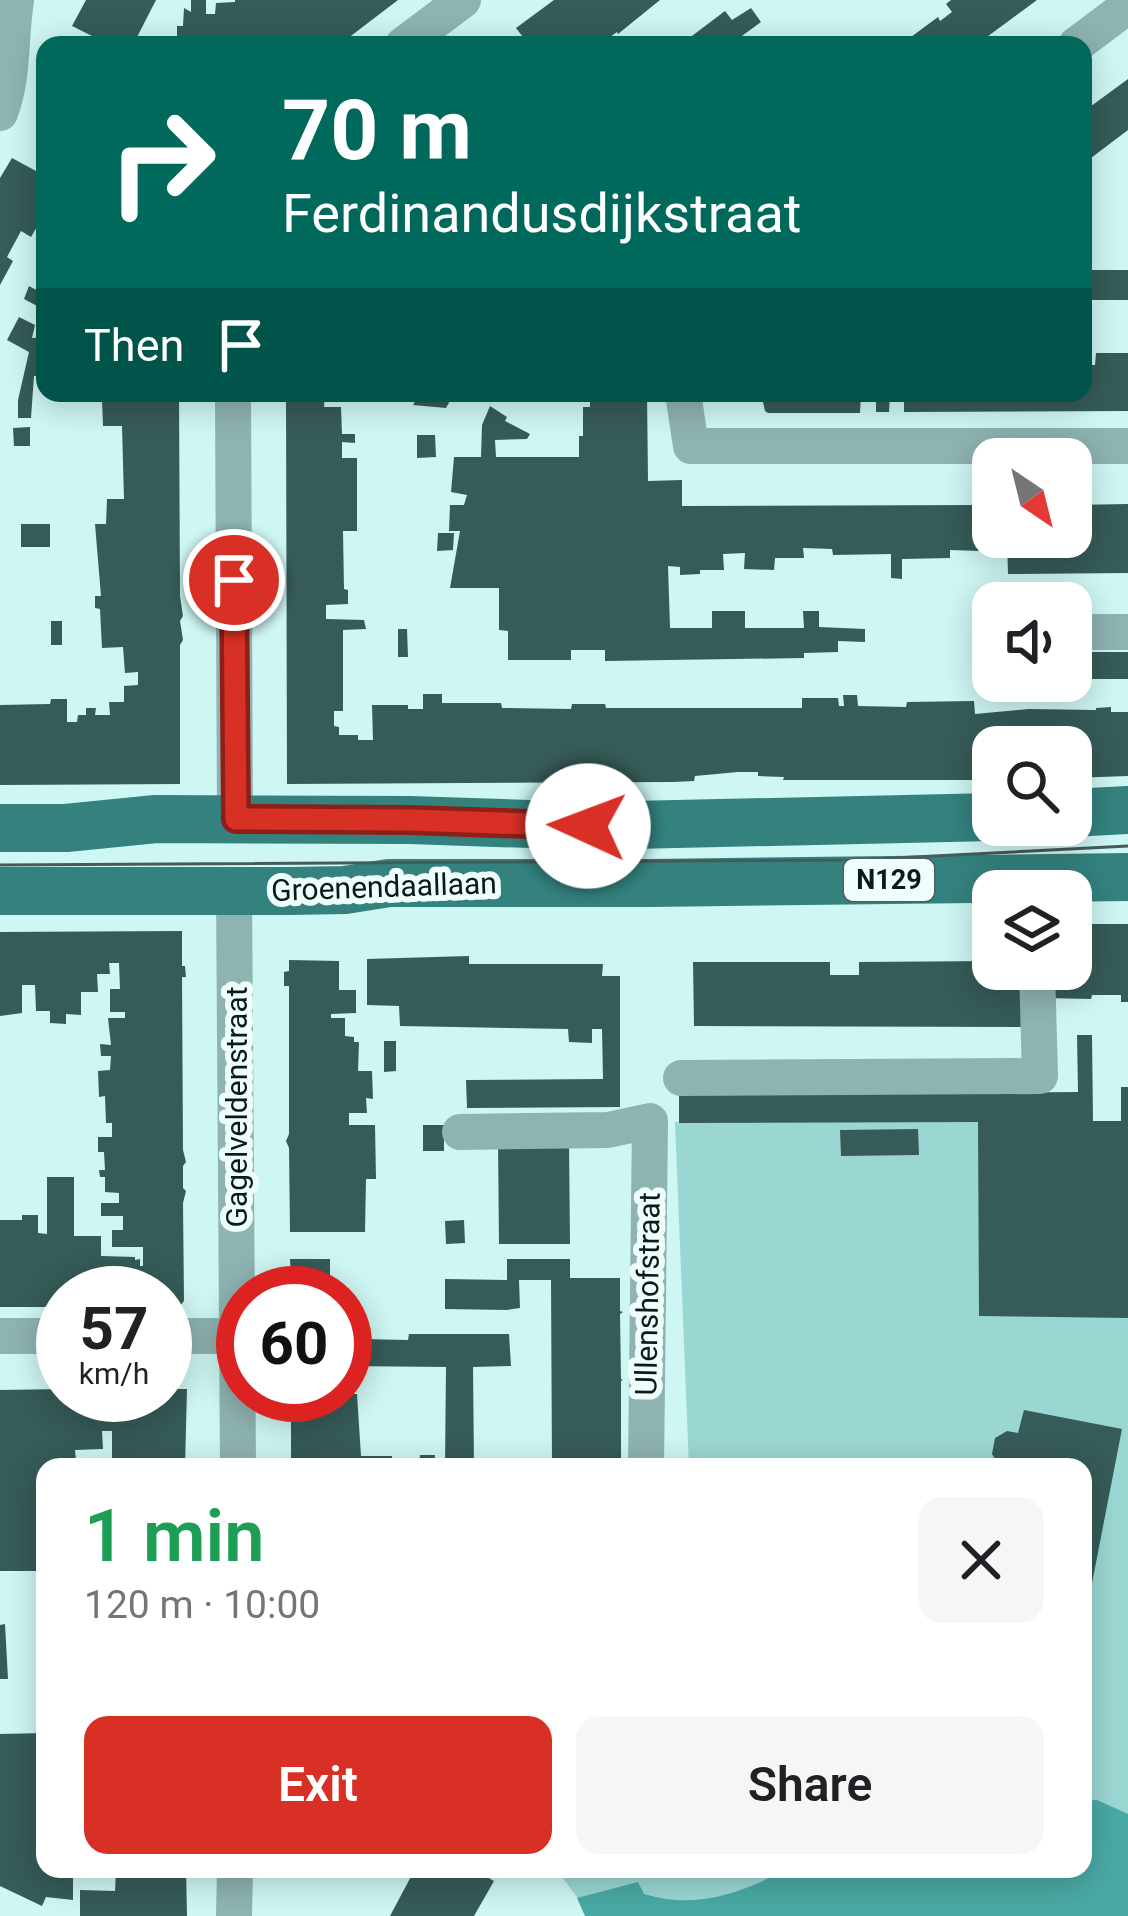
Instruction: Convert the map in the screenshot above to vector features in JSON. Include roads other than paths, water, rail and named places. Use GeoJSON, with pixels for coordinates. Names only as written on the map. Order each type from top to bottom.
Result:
{"type":"FeatureCollection","features":[{"type":"Feature","properties":{"kind":"main road"},"geometry":{"type":"LineString","coordinates":[[1092,812],[1128,810]]}},
{"type":"Feature","properties":{"kind":"main road","name":"Groenendaallaan"},"geometry":{"type":"LineString","coordinates":[[0,828],[67,828],[156,819],[588,826],[972,818]]}},
{"type":"Feature","properties":{"kind":"main road","name":"Groenendaallaan"},"geometry":{"type":"LineString","coordinates":[[1092,880],[1128,878]]}},
{"type":"Feature","properties":{"kind":"main road","name":"Groenendaallaan"},"geometry":{"type":"LineString","coordinates":[[0,891],[345,890],[389,883],[972,884]]}},
{"type":"Feature","properties":{"kind":"street"},"geometry":{"type":"LineString","coordinates":[[16,0],[10,37],[18,90]]}},
{"type":"Feature","properties":{"kind":"street"},"geometry":{"type":"LineString","coordinates":[[415,36],[463,0]]}},
{"type":"Feature","properties":{"kind":"street"},"geometry":{"type":"LineString","coordinates":[[1088,36],[1128,6]]}},
{"type":"Feature","properties":{"kind":"street"},"geometry":{"type":"LineString","coordinates":[[233,402],[236,819]]}},
{"type":"Feature","properties":{"kind":"street"},"geometry":{"type":"LineString","coordinates":[[684,402],[691,446],[1128,446]]}},
{"type":"Feature","properties":{"kind":"street"},"geometry":{"type":"LineString","coordinates":[[1092,632],[1128,632]]}},
{"type":"Feature","properties":{"kind":"street","name":"Gagelveldenstraat"},"geometry":{"type":"LineString","coordinates":[[235,891],[238,1266]]}},
{"type":"Feature","properties":{"kind":"street"},"geometry":{"type":"LineString","coordinates":[[681,1078],[1040,1076],[1038,990]]}},
{"type":"Feature","properties":{"kind":"street","name":"Ullenshofstraat"},"geometry":{"type":"LineString","coordinates":[[460,1132],[608,1130],[650,1121],[646,1458]]}},
{"type":"Feature","properties":{"kind":"street"},"geometry":{"type":"LineString","coordinates":[[0,1336],[36,1336]]}},
{"type":"Feature","properties":{"kind":"street","name":"Gagelveldenstraat"},"geometry":{"type":"LineString","coordinates":[[238,1422],[238,1458]]}},
{"type":"Feature","properties":{"kind":"street"},"geometry":{"type":"LineString","coordinates":[[234,1916],[235,1878]]}},
{"type":"Feature","properties":{"kind":"tram line"},"geometry":{"type":"LineString","coordinates":[[0,865],[855,860],[1128,846]]}}]}
